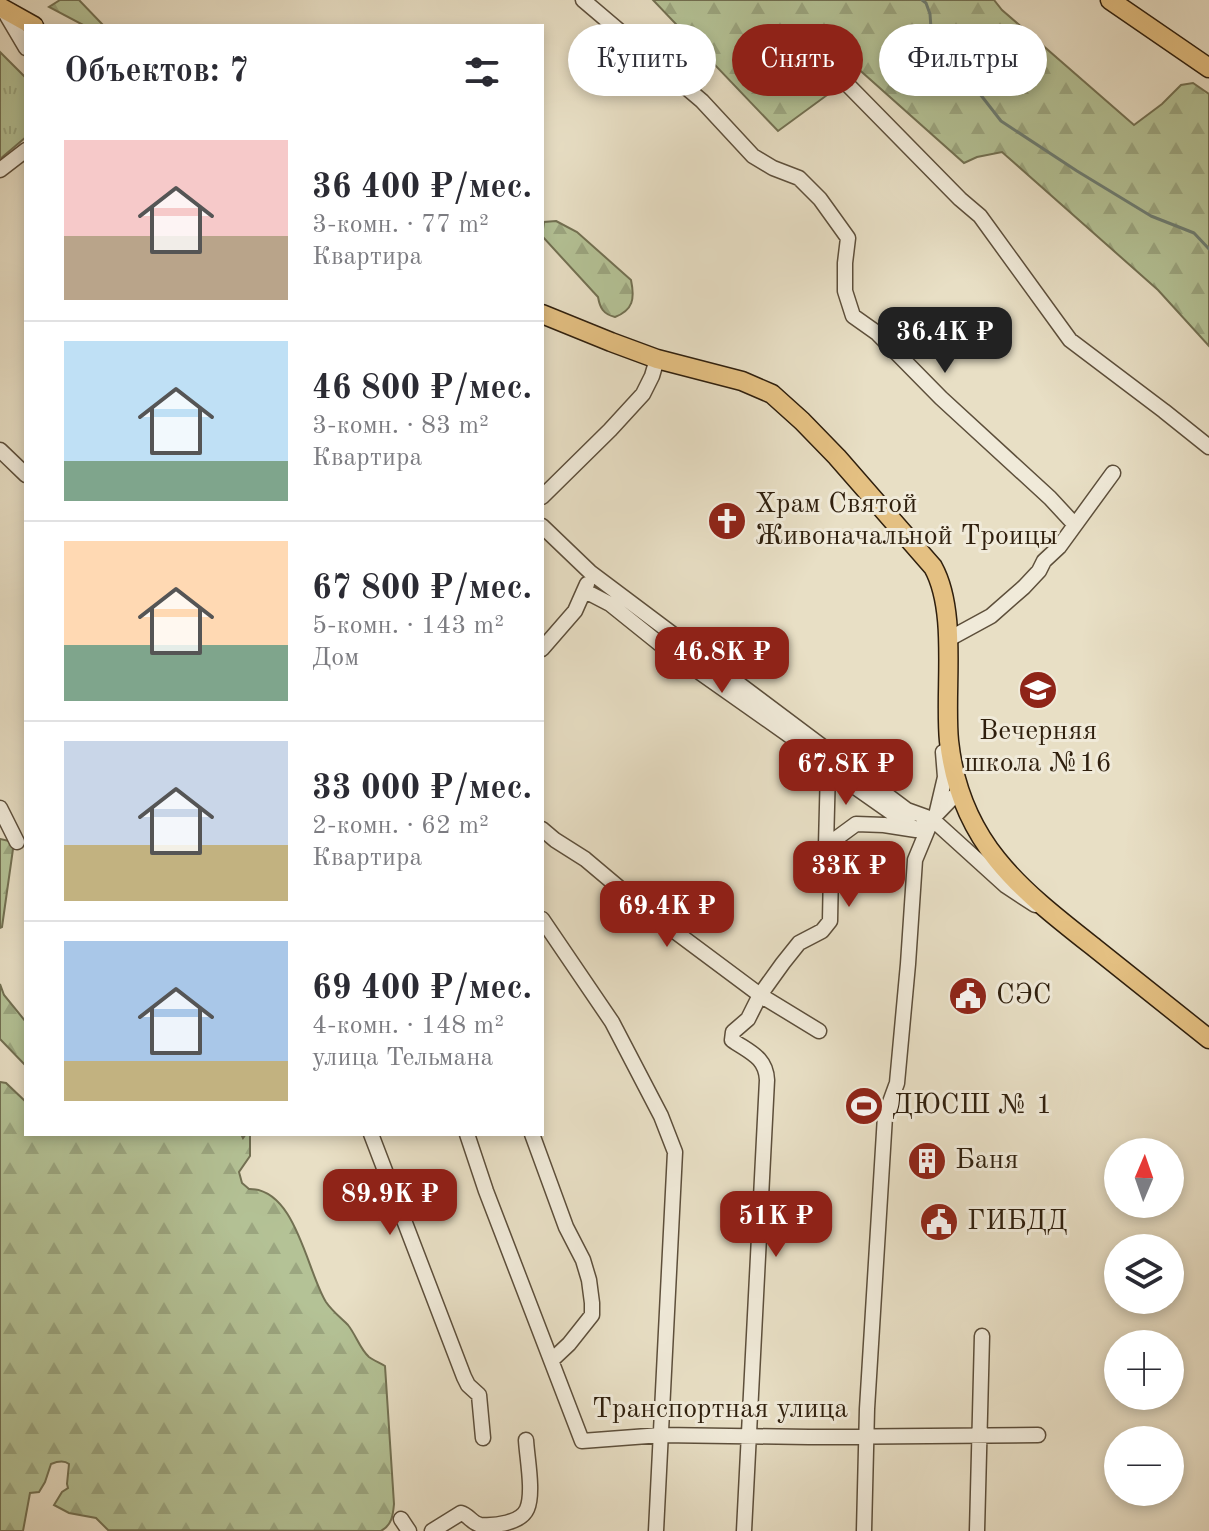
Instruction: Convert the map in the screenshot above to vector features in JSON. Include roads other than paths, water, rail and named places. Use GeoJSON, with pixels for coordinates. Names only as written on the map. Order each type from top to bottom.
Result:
{"type":"FeatureCollection","features":[{"type":"Feature","properties":{"kind":"main road"},"geometry":{"type":"LineString","coordinates":[[1110,0],[1209,68]]}},
{"type":"Feature","properties":{"kind":"main road"},"geometry":{"type":"LineString","coordinates":[[1,13],[29,24]]}},
{"type":"Feature","properties":{"kind":"main road"},"geometry":{"type":"LineString","coordinates":[[544,315],[657,359],[752,384],[772,394],[795,413],[847,468],[933,567],[941,583],[945,601],[950,744],[959,791],[972,824],[988,850],[1047,910],[1209,1039]]}},
{"type":"Feature","properties":{"kind":"street"},"geometry":{"type":"LineString","coordinates":[[583,0],[702,101],[753,156],[799,178],[820,199],[848,238],[845,291],[853,316],[877,333],[1075,525]]}},
{"type":"Feature","properties":{"kind":"street"},"geometry":{"type":"LineString","coordinates":[[1,13],[24,46]]}},
{"type":"Feature","properties":{"kind":"street"},"geometry":{"type":"LineString","coordinates":[[859,96],[980,216],[1070,340],[1209,447]]}},
{"type":"Feature","properties":{"kind":"street"},"geometry":{"type":"LineString","coordinates":[[0,170],[24,152]]}},
{"type":"Feature","properties":{"kind":"street"},"geometry":{"type":"LineString","coordinates":[[544,495],[643,394],[657,359]]}},
{"type":"Feature","properties":{"kind":"street"},"geometry":{"type":"LineString","coordinates":[[0,450],[24,473]]}},
{"type":"Feature","properties":{"kind":"street"},"geometry":{"type":"LineString","coordinates":[[947,640],[991,616],[1024,587],[1059,547],[1113,473]]}},
{"type":"Feature","properties":{"kind":"street"},"geometry":{"type":"LineString","coordinates":[[544,528],[590,572],[907,810],[934,817],[1006,886],[1047,910]]}},
{"type":"Feature","properties":{"kind":"street"},"geometry":{"type":"LineString","coordinates":[[544,647],[575,611],[590,572]]}},
{"type":"Feature","properties":{"kind":"street"},"geometry":{"type":"LineString","coordinates":[[585,591],[610,604],[661,645],[916,830]]}},
{"type":"Feature","properties":{"kind":"street"},"geometry":{"type":"LineString","coordinates":[[864,1531],[866,1436],[885,1116],[897,1083],[915,860],[934,817],[945,777],[942,725],[948,697]]}},
{"type":"Feature","properties":{"kind":"street"},"geometry":{"type":"LineString","coordinates":[[744,1531],[767,1069],[762,1060],[732,1040],[733,1032],[748,1019],[760,995],[799,943],[822,931],[830,921],[831,869],[826,861],[828,768]]}},
{"type":"Feature","properties":{"kind":"street"},"geometry":{"type":"LineString","coordinates":[[826,846],[856,824],[916,830],[934,817],[959,791]]}},
{"type":"Feature","properties":{"kind":"street"},"geometry":{"type":"LineString","coordinates":[[0,808],[17,842],[0,830]]}},
{"type":"Feature","properties":{"kind":"street"},"geometry":{"type":"LineString","coordinates":[[544,831],[760,995],[819,1031]]}},
{"type":"Feature","properties":{"kind":"street"},"geometry":{"type":"LineString","coordinates":[[544,922],[612,1022],[661,1116],[675,1150],[656,1531]]}},
{"type":"Feature","properties":{"kind":"street"},"geometry":{"type":"LineString","coordinates":[[372,1136],[464,1377],[479,1395],[483,1438]]}},
{"type":"Feature","properties":{"kind":"street","name":"Транспортная улица"},"geometry":{"type":"LineString","coordinates":[[468,1136],[582,1441],[661,1435],[1038,1435]]}},
{"type":"Feature","properties":{"kind":"street"},"geometry":{"type":"LineString","coordinates":[[533,1136],[566,1227],[583,1260],[592,1303],[592,1315],[552,1360]]}},
{"type":"Feature","properties":{"kind":"street"},"geometry":{"type":"LineString","coordinates":[[977,1531],[982,1336]]}},
{"type":"Feature","properties":{"kind":"street"},"geometry":{"type":"LineString","coordinates":[[432,1531],[461,1513],[475,1524],[482,1525],[513,1520],[523,1515],[529,1494],[526,1440]]}},
{"type":"Feature","properties":{"kind":"waterway"},"geometry":{"type":"LineString","coordinates":[[922,0],[926,3],[931,28],[945,61],[980,94],[1001,121],[1151,216],[1194,233],[1209,249]]}},
{"type":"Feature","properties":{"kind":"place","name":"Храм Святой Живоначальной Троицы"},"geometry":{"type":"Point","coordinates":[727,521]}},
{"type":"Feature","properties":{"kind":"place","name":"Вечерняя школа №16"},"geometry":{"type":"Point","coordinates":[1038,690]}},
{"type":"Feature","properties":{"kind":"place","name":"СЭС"},"geometry":{"type":"Point","coordinates":[968,996]}},
{"type":"Feature","properties":{"kind":"place","name":"ДЮСШ № 1"},"geometry":{"type":"Point","coordinates":[864,1106]}},
{"type":"Feature","properties":{"kind":"place","name":"Баня"},"geometry":{"type":"Point","coordinates":[927,1161]}},
{"type":"Feature","properties":{"kind":"place","name":"ГИБДД"},"geometry":{"type":"Point","coordinates":[939,1222]}}]}
